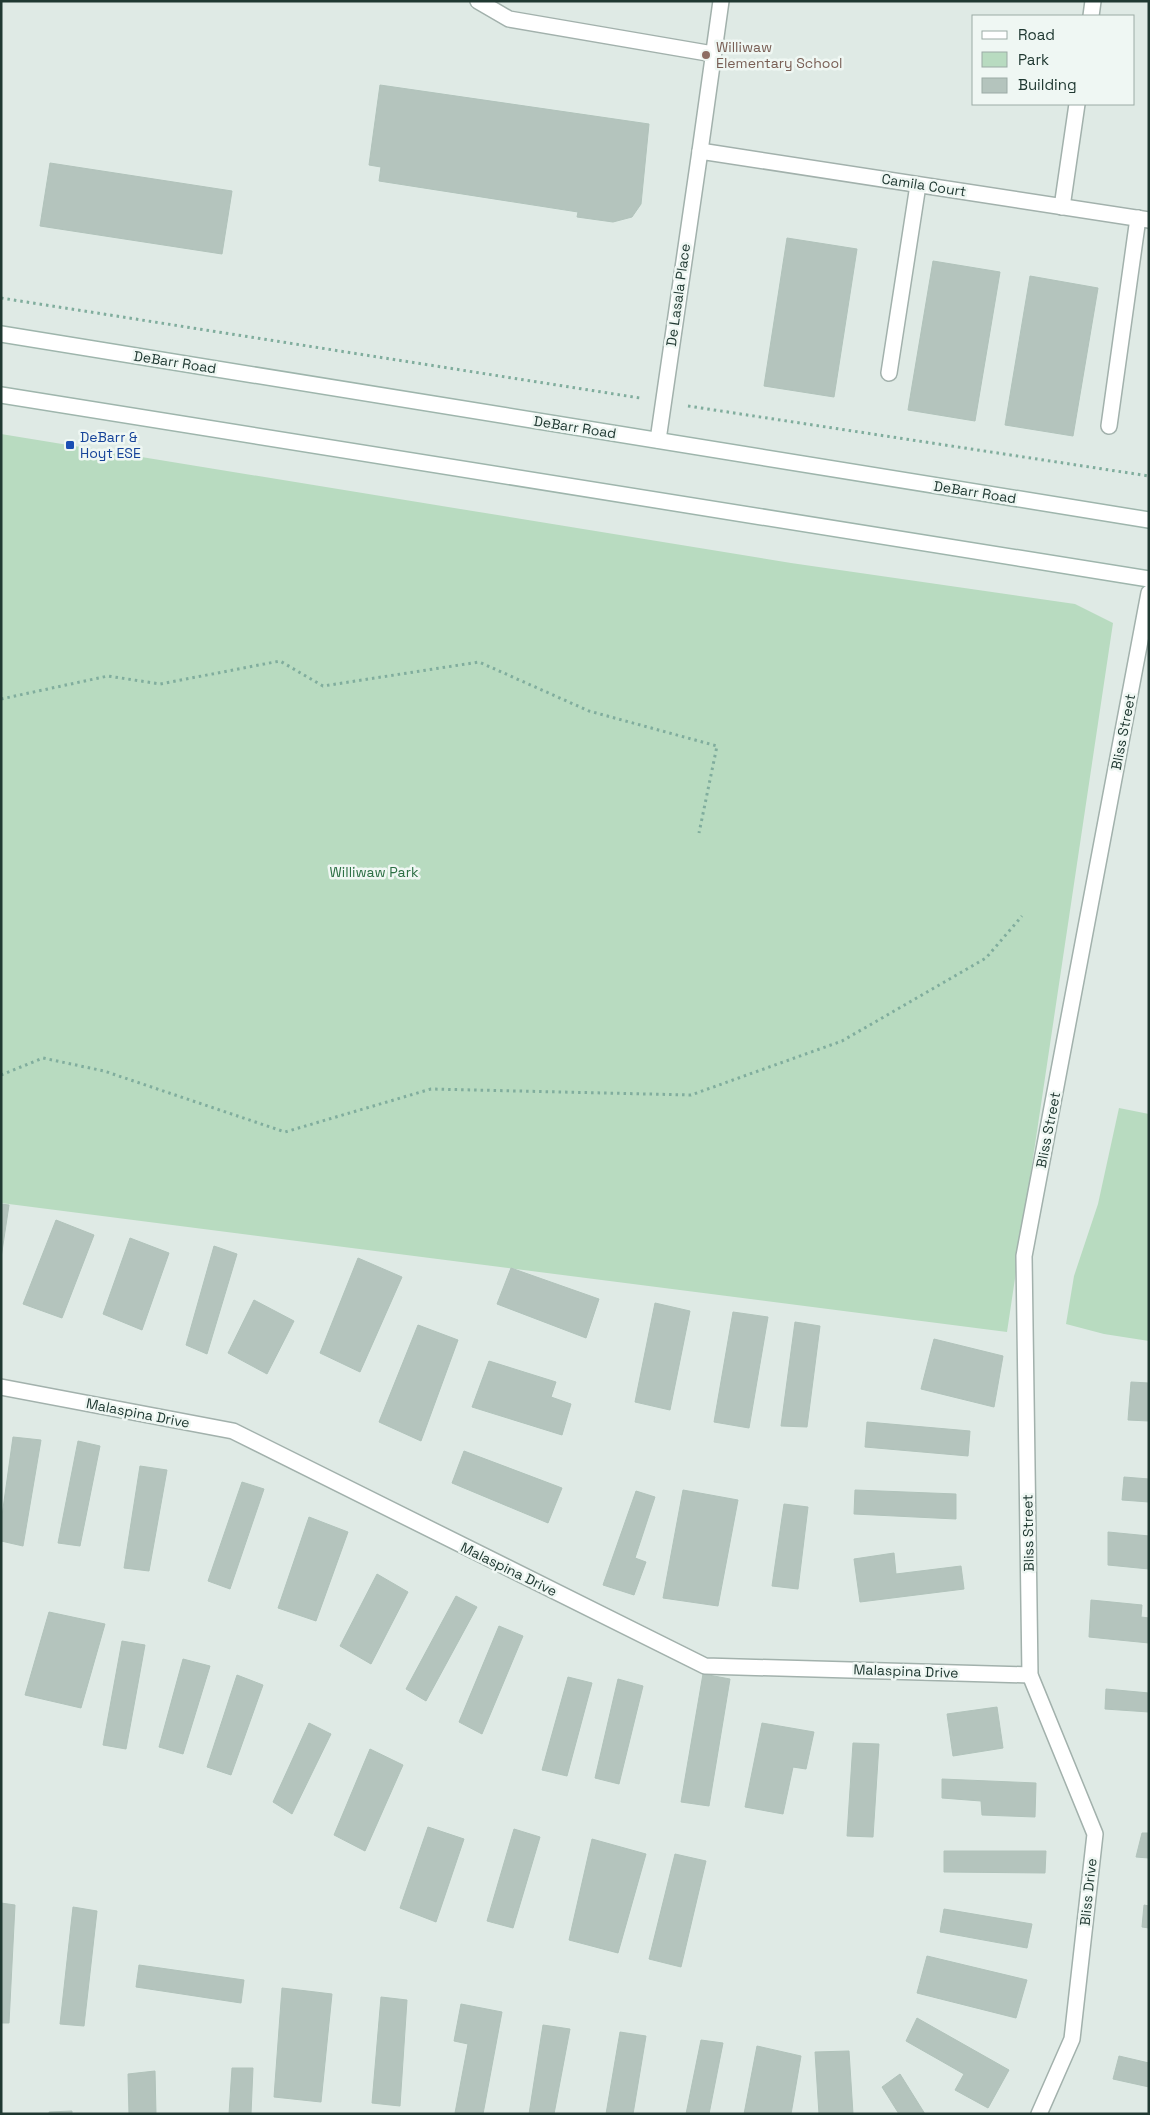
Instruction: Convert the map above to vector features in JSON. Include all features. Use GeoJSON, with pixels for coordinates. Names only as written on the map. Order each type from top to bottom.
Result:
{"type":"FeatureCollection","features":[{"type":"Feature","properties":{"kind":"street"},"geometry":{"type":"LineString","coordinates":[[478,1],[509,19],[713,54]]}},
{"type":"Feature","properties":{"kind":"street","name":"De Lasala Place"},"geometry":{"type":"LineString","coordinates":[[658,440],[721,1]]}},
{"type":"Feature","properties":{"kind":"street"},"geometry":{"type":"LineString","coordinates":[[1091,15],[1093,1]]}},
{"type":"Feature","properties":{"kind":"street"},"geometry":{"type":"LineString","coordinates":[[1062,207],[1077,105]]}},
{"type":"Feature","properties":{"kind":"street","name":"Camila Court"},"geometry":{"type":"LineString","coordinates":[[700,150],[1143,219]]}},
{"type":"Feature","properties":{"kind":"street"},"geometry":{"type":"LineString","coordinates":[[889,374],[918,185]]}},
{"type":"Feature","properties":{"kind":"street"},"geometry":{"type":"LineString","coordinates":[[1109,426],[1143,219]]}},
{"type":"Feature","properties":{"kind":"street","name":"DeBarr Road"},"geometry":{"type":"LineString","coordinates":[[1,334],[1149,520]]}},
{"type":"Feature","properties":{"kind":"street"},"geometry":{"type":"LineString","coordinates":[[1,395],[1149,579]]}},
{"type":"Feature","properties":{"kind":"street","name":"Bliss Street"},"geometry":{"type":"LineString","coordinates":[[1030,1675],[1024,1256],[1149,594]]}},
{"type":"Feature","properties":{"kind":"street","name":"Malaspina Drive"},"geometry":{"type":"LineString","coordinates":[[1,1387],[233,1431],[705,1666],[1030,1675]]}},
{"type":"Feature","properties":{"kind":"street","name":"Bliss Drive"},"geometry":{"type":"LineString","coordinates":[[1030,1675],[1095,1834],[1072,2039],[1039,2114]]}},
{"type":"Feature","properties":{"kind":"path"},"geometry":{"type":"LineString","coordinates":[[1,298],[741,415],[1149,476]]}},
{"type":"Feature","properties":{"kind":"path"},"geometry":{"type":"LineString","coordinates":[[1,699],[108,676],[160,684],[280,661],[323,686],[478,662],[589,711],[717,746],[699,833]]}},
{"type":"Feature","properties":{"kind":"path"},"geometry":{"type":"LineString","coordinates":[[1,1075],[43,1058],[104,1071],[285,1132],[431,1088],[691,1095],[842,1041],[986,958],[1022,916]]}},
{"type":"Feature","properties":{"kind":"green space","name":"Williwaw Park"},"geometry":{"type":"Polygon","coordinates":[[[1,434],[791,563],[1075,604],[1113,623],[1007,1332],[1,1203],[1,434]]]}},
{"type":"Feature","properties":{"kind":"green space"},"geometry":{"type":"Polygon","coordinates":[[[1119,1108],[1149,1114],[1149,1341],[1104,1334],[1066,1324],[1074,1276],[1098,1204],[1119,1108]]]}},
{"type":"Feature","properties":{"kind":"building"},"geometry":{"type":"Polygon","coordinates":[[[380,85],[649,124],[641,204],[632,217],[613,222],[577,217],[578,212],[379,181],[381,167],[369,165],[380,85]]]}},
{"type":"Feature","properties":{"kind":"building"},"geometry":{"type":"Polygon","coordinates":[[[50,163],[232,191],[222,254],[40,226],[50,163]]]}},
{"type":"Feature","properties":{"kind":"building"},"geometry":{"type":"Polygon","coordinates":[[[787,238],[857,249],[834,397],[764,386],[787,238]]]}},
{"type":"Feature","properties":{"kind":"building"},"geometry":{"type":"Polygon","coordinates":[[[933,261],[1000,272],[975,421],[908,410],[933,261]]]}},
{"type":"Feature","properties":{"kind":"building"},"geometry":{"type":"Polygon","coordinates":[[[1030,276],[1098,288],[1073,436],[1005,425],[1030,276]]]}},
{"type":"Feature","properties":{"kind":"building"},"geometry":{"type":"Polygon","coordinates":[[[1,1204],[9,1205],[1,1258],[1,1204]]]}},
{"type":"Feature","properties":{"kind":"building"},"geometry":{"type":"Polygon","coordinates":[[[56,1220],[94,1235],[62,1318],[23,1304],[56,1220]]]}},
{"type":"Feature","properties":{"kind":"building"},"geometry":{"type":"Polygon","coordinates":[[[130,1238],[169,1253],[142,1330],[103,1314],[130,1238]]]}},
{"type":"Feature","properties":{"kind":"building"},"geometry":{"type":"Polygon","coordinates":[[[214,1246],[237,1254],[207,1354],[186,1345],[214,1246]]]}},
{"type":"Feature","properties":{"kind":"building"},"geometry":{"type":"Polygon","coordinates":[[[358,1258],[402,1277],[360,1372],[320,1353],[358,1258]]]}},
{"type":"Feature","properties":{"kind":"building"},"geometry":{"type":"Polygon","coordinates":[[[511,1268],[599,1299],[586,1338],[497,1304],[511,1268]]]}},
{"type":"Feature","properties":{"kind":"building"},"geometry":{"type":"Polygon","coordinates":[[[254,1300],[294,1321],[267,1374],[228,1353],[254,1300]]]}},
{"type":"Feature","properties":{"kind":"building"},"geometry":{"type":"Polygon","coordinates":[[[655,1303],[690,1311],[670,1410],[635,1402],[655,1303]]]}},
{"type":"Feature","properties":{"kind":"building"},"geometry":{"type":"Polygon","coordinates":[[[733,1312],[768,1317],[749,1428],[714,1422],[733,1312]]]}},
{"type":"Feature","properties":{"kind":"building"},"geometry":{"type":"Polygon","coordinates":[[[795,1322],[820,1326],[807,1427],[781,1426],[795,1322]]]}},
{"type":"Feature","properties":{"kind":"building"},"geometry":{"type":"Polygon","coordinates":[[[418,1325],[458,1340],[421,1441],[379,1422],[418,1325]]]}},
{"type":"Feature","properties":{"kind":"building"},"geometry":{"type":"Polygon","coordinates":[[[934,1339],[1003,1356],[994,1407],[921,1389],[934,1339]]]}},
{"type":"Feature","properties":{"kind":"building"},"geometry":{"type":"Polygon","coordinates":[[[489,1361],[556,1382],[551,1397],[571,1404],[562,1435],[472,1407],[489,1361]]]}},
{"type":"Feature","properties":{"kind":"building"},"geometry":{"type":"Polygon","coordinates":[[[1131,1382],[1149,1383],[1149,1421],[1128,1420],[1131,1382]]]}},
{"type":"Feature","properties":{"kind":"building"},"geometry":{"type":"Polygon","coordinates":[[[867,1422],[970,1431],[968,1456],[865,1447],[867,1422]]]}},
{"type":"Feature","properties":{"kind":"building"},"geometry":{"type":"Polygon","coordinates":[[[13,1437],[41,1440],[23,1546],[1,1541],[1,1523],[13,1437]]]}},
{"type":"Feature","properties":{"kind":"building"},"geometry":{"type":"Polygon","coordinates":[[[78,1441],[100,1446],[80,1546],[58,1543],[78,1441]]]}},
{"type":"Feature","properties":{"kind":"building"},"geometry":{"type":"Polygon","coordinates":[[[464,1451],[562,1488],[548,1523],[452,1483],[464,1451]]]}},
{"type":"Feature","properties":{"kind":"building"},"geometry":{"type":"Polygon","coordinates":[[[140,1466],[167,1470],[149,1571],[124,1568],[140,1466]]]}},
{"type":"Feature","properties":{"kind":"building"},"geometry":{"type":"Polygon","coordinates":[[[1124,1477],[1149,1479],[1149,1502],[1122,1500],[1124,1477]]]}},
{"type":"Feature","properties":{"kind":"building"},"geometry":{"type":"Polygon","coordinates":[[[242,1482],[264,1489],[230,1589],[208,1581],[242,1482]]]}},
{"type":"Feature","properties":{"kind":"building"},"geometry":{"type":"Polygon","coordinates":[[[683,1490],[738,1500],[718,1606],[663,1598],[683,1490]]]}},
{"type":"Feature","properties":{"kind":"building"},"geometry":{"type":"Polygon","coordinates":[[[855,1490],[956,1494],[956,1519],[854,1514],[855,1490]]]}},
{"type":"Feature","properties":{"kind":"building"},"geometry":{"type":"Polygon","coordinates":[[[636,1491],[655,1497],[635,1558],[646,1562],[634,1595],[603,1585],[636,1491]]]}},
{"type":"Feature","properties":{"kind":"building"},"geometry":{"type":"Polygon","coordinates":[[[784,1504],[808,1507],[798,1589],[772,1586],[784,1504]]]}},
{"type":"Feature","properties":{"kind":"building"},"geometry":{"type":"Polygon","coordinates":[[[309,1517],[348,1532],[316,1621],[278,1608],[309,1517]]]}},
{"type":"Feature","properties":{"kind":"building"},"geometry":{"type":"Polygon","coordinates":[[[1108,1532],[1149,1536],[1149,1569],[1108,1565],[1108,1532]]]}},
{"type":"Feature","properties":{"kind":"building"},"geometry":{"type":"Polygon","coordinates":[[[894,1553],[896,1574],[961,1566],[964,1589],[860,1602],[854,1559],[894,1553]]]}},
{"type":"Feature","properties":{"kind":"building"},"geometry":{"type":"Polygon","coordinates":[[[377,1574],[408,1592],[371,1664],[340,1646],[377,1574]]]}},
{"type":"Feature","properties":{"kind":"building"},"geometry":{"type":"Polygon","coordinates":[[[456,1596],[477,1607],[426,1701],[406,1689],[456,1596]]]}},
{"type":"Feature","properties":{"kind":"building"},"geometry":{"type":"Polygon","coordinates":[[[1091,1600],[1142,1605],[1141,1617],[1149,1618],[1149,1643],[1089,1637],[1091,1600]]]}},
{"type":"Feature","properties":{"kind":"building"},"geometry":{"type":"Polygon","coordinates":[[[49,1612],[105,1624],[81,1708],[25,1695],[49,1612]]]}},
{"type":"Feature","properties":{"kind":"building"},"geometry":{"type":"Polygon","coordinates":[[[499,1626],[523,1636],[482,1734],[459,1722],[499,1626]]]}},
{"type":"Feature","properties":{"kind":"building"},"geometry":{"type":"Polygon","coordinates":[[[122,1641],[145,1645],[126,1749],[103,1745],[122,1641]]]}},
{"type":"Feature","properties":{"kind":"building"},"geometry":{"type":"Polygon","coordinates":[[[183,1659],[210,1666],[183,1754],[159,1747],[183,1659]]]}},
{"type":"Feature","properties":{"kind":"building"},"geometry":{"type":"Polygon","coordinates":[[[703,1674],[730,1679],[709,1806],[681,1802],[703,1674]]]}},
{"type":"Feature","properties":{"kind":"building"},"geometry":{"type":"Polygon","coordinates":[[[237,1675],[263,1685],[231,1775],[207,1767],[237,1675]]]}},
{"type":"Feature","properties":{"kind":"building"},"geometry":{"type":"Polygon","coordinates":[[[568,1677],[592,1683],[567,1776],[542,1770],[568,1677]]]}},
{"type":"Feature","properties":{"kind":"building"},"geometry":{"type":"Polygon","coordinates":[[[618,1679],[643,1686],[619,1784],[595,1778],[618,1679]]]}},
{"type":"Feature","properties":{"kind":"building"},"geometry":{"type":"Polygon","coordinates":[[[1106,1689],[1149,1693],[1149,1712],[1105,1709],[1106,1689]]]}},
{"type":"Feature","properties":{"kind":"building"},"geometry":{"type":"Polygon","coordinates":[[[997,1707],[1003,1748],[953,1756],[947,1714],[997,1707]]]}},
{"type":"Feature","properties":{"kind":"building"},"geometry":{"type":"Polygon","coordinates":[[[309,1723],[331,1734],[292,1814],[273,1802],[309,1723]]]}},
{"type":"Feature","properties":{"kind":"building"},"geometry":{"type":"Polygon","coordinates":[[[762,1723],[814,1732],[806,1769],[793,1767],[783,1814],[745,1807],[762,1723]]]}},
{"type":"Feature","properties":{"kind":"building"},"geometry":{"type":"Polygon","coordinates":[[[853,1743],[879,1744],[873,1837],[847,1836],[853,1743]]]}},
{"type":"Feature","properties":{"kind":"building"},"geometry":{"type":"Polygon","coordinates":[[[370,1749],[403,1765],[365,1851],[334,1835],[370,1749]]]}},
{"type":"Feature","properties":{"kind":"building"},"geometry":{"type":"Polygon","coordinates":[[[942,1779],[1036,1783],[1035,1817],[982,1815],[981,1801],[942,1798],[942,1779]]]}},
{"type":"Feature","properties":{"kind":"building"},"geometry":{"type":"Polygon","coordinates":[[[428,1827],[464,1839],[436,1922],[400,1908],[428,1827]]]}},
{"type":"Feature","properties":{"kind":"building"},"geometry":{"type":"Polygon","coordinates":[[[514,1829],[540,1837],[513,1928],[487,1921],[514,1829]]]}},
{"type":"Feature","properties":{"kind":"building"},"geometry":{"type":"Polygon","coordinates":[[[1142,1833],[1149,1833],[1149,1858],[1136,1857],[1142,1833]]]}},
{"type":"Feature","properties":{"kind":"building"},"geometry":{"type":"Polygon","coordinates":[[[592,1839],[646,1854],[618,1953],[569,1940],[592,1839]]]}},
{"type":"Feature","properties":{"kind":"building"},"geometry":{"type":"Polygon","coordinates":[[[944,1851],[1046,1851],[1045,1873],[944,1872],[944,1851]]]}},
{"type":"Feature","properties":{"kind":"building"},"geometry":{"type":"Polygon","coordinates":[[[675,1854],[706,1861],[681,1967],[649,1959],[675,1854]]]}},
{"type":"Feature","properties":{"kind":"building"},"geometry":{"type":"Polygon","coordinates":[[[1,1903],[15,1905],[9,2023],[1,2023],[1,1903]]]}},
{"type":"Feature","properties":{"kind":"building"},"geometry":{"type":"Polygon","coordinates":[[[1144,1905],[1149,1906],[1149,1928],[1142,1927],[1144,1905]]]}},
{"type":"Feature","properties":{"kind":"building"},"geometry":{"type":"Polygon","coordinates":[[[73,1907],[97,1911],[84,2026],[60,2024],[73,1907]]]}},
{"type":"Feature","properties":{"kind":"building"},"geometry":{"type":"Polygon","coordinates":[[[944,1909],[1032,1924],[1027,1948],[940,1932],[944,1909]]]}},
{"type":"Feature","properties":{"kind":"building"},"geometry":{"type":"Polygon","coordinates":[[[927,1956],[1027,1980],[1016,2018],[917,1993],[927,1956]]]}},
{"type":"Feature","properties":{"kind":"building"},"geometry":{"type":"Polygon","coordinates":[[[139,1965],[244,1980],[241,2003],[136,1987],[139,1965]]]}},
{"type":"Feature","properties":{"kind":"building"},"geometry":{"type":"Polygon","coordinates":[[[282,1988],[332,1994],[321,2102],[274,2097],[282,1988]]]}},
{"type":"Feature","properties":{"kind":"building"},"geometry":{"type":"Polygon","coordinates":[[[381,1997],[407,2000],[400,2106],[372,2103],[381,1997]]]}},
{"type":"Feature","properties":{"kind":"building"},"geometry":{"type":"Polygon","coordinates":[[[461,2004],[502,2012],[483,2114],[455,2113],[468,2044],[454,2041],[461,2004]]]}},
{"type":"Feature","properties":{"kind":"building"},"geometry":{"type":"Polygon","coordinates":[[[917,2018],[1009,2070],[988,2108],[955,2090],[964,2074],[906,2041],[917,2018]]]}},
{"type":"Feature","properties":{"kind":"building"},"geometry":{"type":"Polygon","coordinates":[[[543,2025],[570,2029],[554,2114],[529,2114],[543,2025]]]}},
{"type":"Feature","properties":{"kind":"building"},"geometry":{"type":"Polygon","coordinates":[[[620,2032],[646,2036],[633,2114],[606,2114],[620,2032]]]}},
{"type":"Feature","properties":{"kind":"building"},"geometry":{"type":"Polygon","coordinates":[[[701,2040],[723,2043],[709,2114],[686,2114],[701,2040]]]}},
{"type":"Feature","properties":{"kind":"building"},"geometry":{"type":"Polygon","coordinates":[[[757,2046],[801,2056],[791,2114],[744,2114],[757,2046]]]}},
{"type":"Feature","properties":{"kind":"building"},"geometry":{"type":"Polygon","coordinates":[[[849,2051],[853,2114],[819,2114],[815,2052],[849,2051]]]}},
{"type":"Feature","properties":{"kind":"building"},"geometry":{"type":"Polygon","coordinates":[[[1119,2056],[1149,2063],[1149,2087],[1113,2079],[1119,2056]]]}},
{"type":"Feature","properties":{"kind":"building"},"geometry":{"type":"Polygon","coordinates":[[[232,2068],[253,2068],[251,2114],[229,2114],[232,2068]]]}},
{"type":"Feature","properties":{"kind":"building"},"geometry":{"type":"Polygon","coordinates":[[[155,2071],[156,2114],[129,2114],[128,2074],[155,2071]]]}},
{"type":"Feature","properties":{"kind":"building"},"geometry":{"type":"Polygon","coordinates":[[[900,2074],[925,2114],[899,2114],[882,2087],[900,2074]]]}},
{"type":"Feature","properties":{"kind":"building"},"geometry":{"type":"Polygon","coordinates":[[[72,2111],[72,2114],[49,2114],[49,2112],[72,2111]]]}},
{"type":"Feature","properties":{"kind":"place","name":"Williwaw Elementary School"},"geometry":{"type":"Point","coordinates":[706,55]}},
{"type":"Feature","properties":{"kind":"place","name":"DeBarr & Hoyt ESE"},"geometry":{"type":"Point","coordinates":[70,445]}}]}
